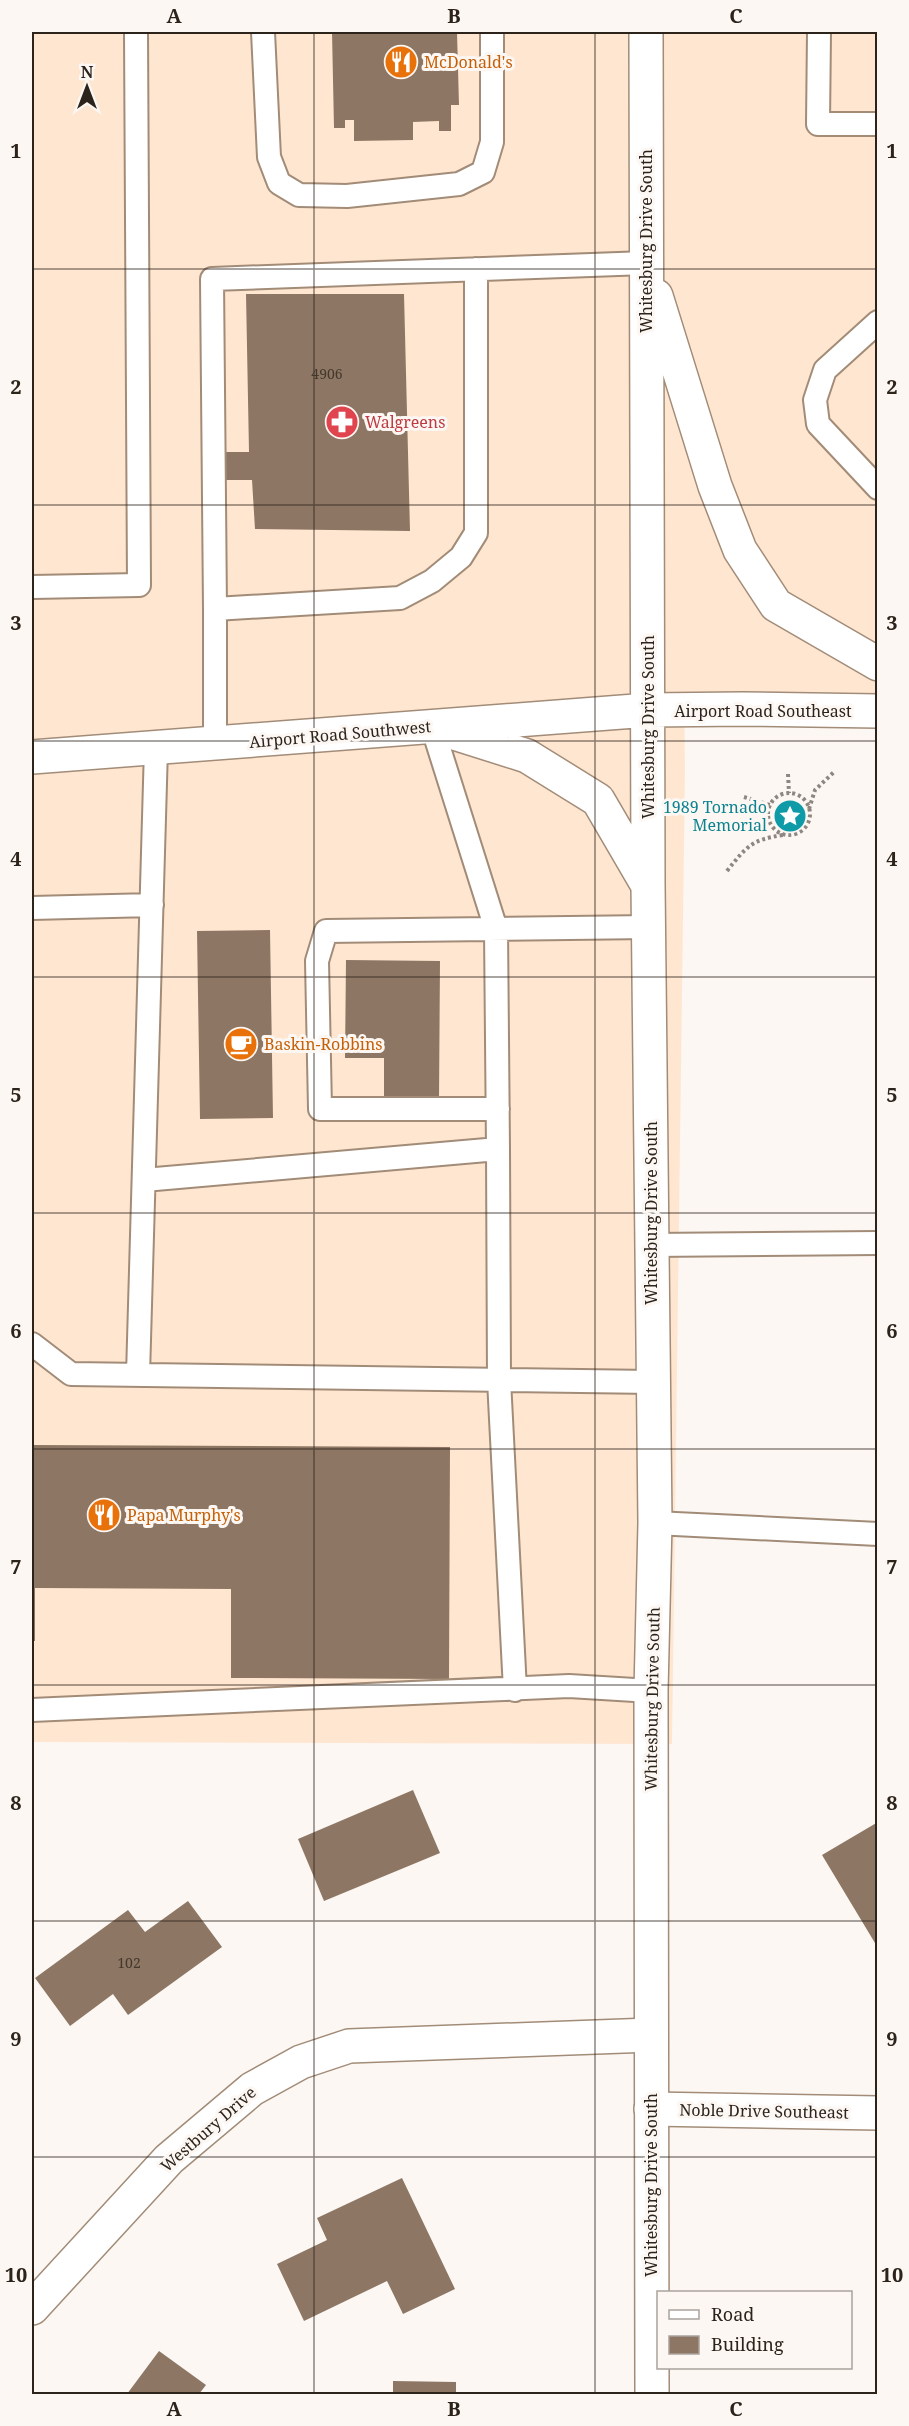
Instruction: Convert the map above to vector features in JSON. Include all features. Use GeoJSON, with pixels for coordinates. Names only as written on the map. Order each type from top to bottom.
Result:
{"type":"FeatureCollection","features":[{"type":"Feature","properties":{"kind":"main road","name":"Whitesburg Drive South"},"geometry":{"type":"LineString","coordinates":[[646,32],[650,1245],[655,1523],[651,1691],[652,2394]]}},
{"type":"Feature","properties":{"kind":"main road"},"geometry":{"type":"LineString","coordinates":[[646,263],[715,486],[740,550],[776,605],[878,664]]}},
{"type":"Feature","properties":{"kind":"main road","name":"Airport Road Southeast"},"geometry":{"type":"LineString","coordinates":[[648,710],[878,711]]}},
{"type":"Feature","properties":{"kind":"main road","name":"Airport Road Southwest"},"geometry":{"type":"LineString","coordinates":[[32,757],[648,710]]}},
{"type":"Feature","properties":{"kind":"main road"},"geometry":{"type":"LineString","coordinates":[[432,726],[527,756],[598,800],[648,884]]}},
{"type":"Feature","properties":{"kind":"main road","name":"Westbury Drive"},"geometry":{"type":"LineString","coordinates":[[32,2308],[169,2159],[252,2089],[301,2062],[349,2046],[651,2035]]}},
{"type":"Feature","properties":{"kind":"main road","name":"Noble Drive Southeast"},"geometry":{"type":"LineString","coordinates":[[651,2109],[878,2113]]}},
{"type":"Feature","properties":{"kind":"lane"},"geometry":{"type":"LineString","coordinates":[[32,587],[139,585],[136,32]]}},
{"type":"Feature","properties":{"kind":"lane"},"geometry":{"type":"LineString","coordinates":[[263,32],[269,157],[279,183],[299,195],[347,196],[459,183],[483,172],[492,142],[492,32]]}},
{"type":"Feature","properties":{"kind":"lane"},"geometry":{"type":"LineString","coordinates":[[819,32],[818,124],[878,124]]}},
{"type":"Feature","properties":{"kind":"lane"},"geometry":{"type":"LineString","coordinates":[[214,744],[212,279],[646,263]]}},
{"type":"Feature","properties":{"kind":"lane"},"geometry":{"type":"LineString","coordinates":[[214,609],[400,598],[432,581],[461,557],[476,533],[476,269]]}},
{"type":"Feature","properties":{"kind":"lane"},"geometry":{"type":"LineString","coordinates":[[878,322],[825,370],[815,400],[818,424],[878,488]]}},
{"type":"Feature","properties":{"kind":"lane"},"geometry":{"type":"LineString","coordinates":[[432,726],[496,929],[499,1380],[515,1690]]}},
{"type":"Feature","properties":{"kind":"lane"},"geometry":{"type":"LineString","coordinates":[[138,1375],[156,748]]}},
{"type":"Feature","properties":{"kind":"lane"},"geometry":{"type":"LineString","coordinates":[[32,908],[152,905]]}},
{"type":"Feature","properties":{"kind":"lane"},"geometry":{"type":"LineString","coordinates":[[498,1109],[320,1109],[317,960],[326,931],[650,927]]}},
{"type":"Feature","properties":{"kind":"lane"},"geometry":{"type":"LineString","coordinates":[[144,1180],[498,1149]]}},
{"type":"Feature","properties":{"kind":"lane"},"geometry":{"type":"LineString","coordinates":[[650,1245],[878,1243]]}},
{"type":"Feature","properties":{"kind":"lane"},"geometry":{"type":"LineString","coordinates":[[32,1344],[71,1374],[652,1382]]}},
{"type":"Feature","properties":{"kind":"lane"},"geometry":{"type":"LineString","coordinates":[[655,1523],[878,1534]]}},
{"type":"Feature","properties":{"kind":"lane"},"geometry":{"type":"LineString","coordinates":[[32,1710],[569,1686],[651,1691]]}},
{"type":"Feature","properties":{"kind":"path"},"geometry":{"type":"LineString","coordinates":[[809,810],[815,790],[834,772]]}},
{"type":"Feature","properties":{"kind":"path"},"geometry":{"type":"LineString","coordinates":[[788,774],[789,793]]}},
{"type":"Feature","properties":{"kind":"path"},"geometry":{"type":"LineString","coordinates":[[727,871],[748,846],[760,839],[791,836],[803,830],[810,817],[809,810],[802,798],[789,793],[775,798],[770,805],[768,822],[772,828],[784,835]]}},
{"type":"Feature","properties":{"kind":"path"},"geometry":{"type":"LineString","coordinates":[[744,797],[770,805]]}},
{"type":"Feature","properties":{"kind":"shaded area"},"geometry":{"type":"Polygon","coordinates":[[[32,32],[877,32],[877,697],[684,692],[685,767],[672,1744],[32,1742],[32,32]]]}},
{"type":"Feature","properties":{"kind":"building"},"geometry":{"type":"Polygon","coordinates":[[[332,32],[457,32],[459,105],[451,105],[451,131],[439,131],[439,121],[413,122],[413,140],[354,141],[354,120],[345,120],[345,128],[334,128],[332,32]]]}},
{"type":"Feature","properties":{"kind":"building"},"geometry":{"type":"Polygon","coordinates":[[[246,294],[404,294],[410,531],[255,529],[252,480],[218,480],[218,452],[249,452],[246,294]]]}},
{"type":"Feature","properties":{"kind":"building"},"geometry":{"type":"Polygon","coordinates":[[[270,930],[273,1118],[200,1119],[197,931],[270,930]]]}},
{"type":"Feature","properties":{"kind":"building"},"geometry":{"type":"Polygon","coordinates":[[[346,960],[440,961],[439,1101],[384,1100],[384,1058],[345,1058],[346,960]]]}},
{"type":"Feature","properties":{"kind":"building"},"geometry":{"type":"Polygon","coordinates":[[[32,1445],[450,1447],[449,1679],[231,1678],[231,1589],[35,1588],[35,1641],[32,1641],[32,1445]]]}},
{"type":"Feature","properties":{"kind":"building"},"geometry":{"type":"Polygon","coordinates":[[[413,1790],[440,1853],[324,1901],[298,1839],[413,1790]]]}},
{"type":"Feature","properties":{"kind":"building"},"geometry":{"type":"Polygon","coordinates":[[[878,1822],[878,1948],[822,1855],[878,1822]]]}},
{"type":"Feature","properties":{"kind":"building"},"geometry":{"type":"Polygon","coordinates":[[[188,1901],[222,1947],[128,2015],[113,1994],[70,2026],[35,1978],[128,1910],[145,1932],[188,1901]]]}},
{"type":"Feature","properties":{"kind":"building"},"geometry":{"type":"Polygon","coordinates":[[[402,2178],[455,2289],[403,2314],[387,2281],[304,2321],[277,2264],[327,2240],[317,2218],[402,2178]]]}},
{"type":"Feature","properties":{"kind":"building"},"geometry":{"type":"Polygon","coordinates":[[[159,2351],[206,2385],[199,2394],[127,2394],[159,2351]]]}},
{"type":"Feature","properties":{"kind":"building"},"geometry":{"type":"Polygon","coordinates":[[[393,2381],[456,2382],[456,2394],[393,2394],[393,2381]]]}},
{"type":"Feature","properties":{"kind":"place","name":"McDonald's"},"geometry":{"type":"Point","coordinates":[401,62]}},
{"type":"Feature","properties":{"kind":"place","name":"Walgreens"},"geometry":{"type":"Point","coordinates":[342,422]}},
{"type":"Feature","properties":{"kind":"place","name":"1989 Tornado Memorial"},"geometry":{"type":"Point","coordinates":[790,816]}},
{"type":"Feature","properties":{"kind":"place","name":"Baskin-Robbins"},"geometry":{"type":"Point","coordinates":[241,1044]}},
{"type":"Feature","properties":{"kind":"place","name":"Papa Murphy's"},"geometry":{"type":"Point","coordinates":[104,1515]}}]}
